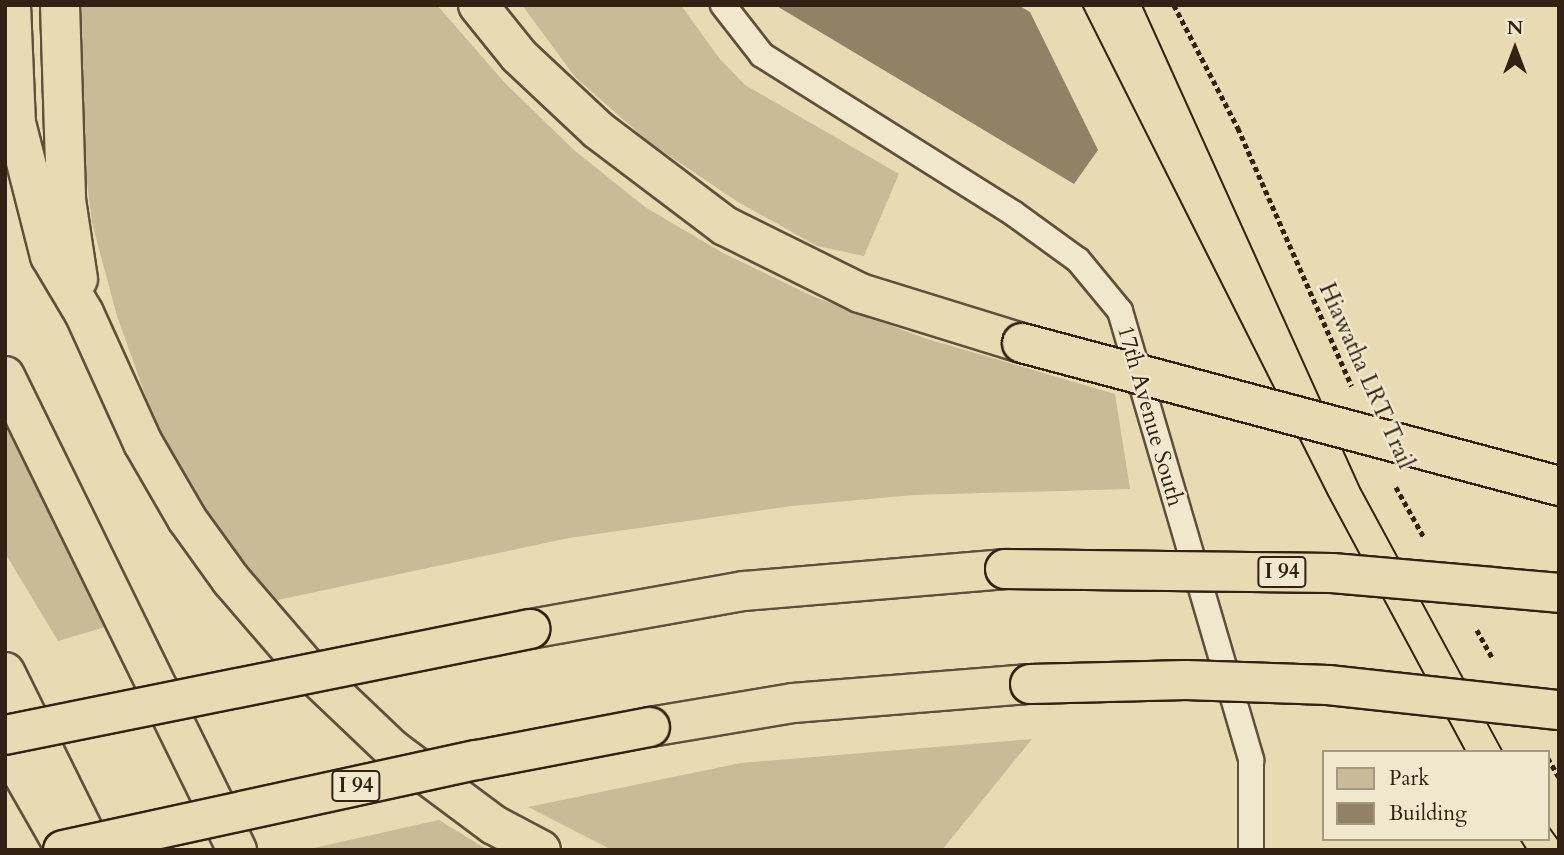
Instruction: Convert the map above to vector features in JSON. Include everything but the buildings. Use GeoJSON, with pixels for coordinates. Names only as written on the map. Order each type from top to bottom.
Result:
{"type":"FeatureCollection","features":[{"type":"Feature","properties":{"kind":"highway"},"geometry":{"type":"LineString","coordinates":[[11,5],[16,124],[31,194],[50,256],[84,313],[143,443],[187,519],[231,580],[307,668],[392,749],[494,825],[541,850]]}},
{"type":"Feature","properties":{"kind":"highway"},"geometry":{"type":"LineString","coordinates":[[60,5],[66,200],[84,313]]}},
{"type":"Feature","properties":{"kind":"highway"},"geometry":{"type":"LineString","coordinates":[[478,5],[519,56],[598,130],[725,226],[860,293],[1023,343],[1559,485]]}},
{"type":"Feature","properties":{"kind":"highway"},"geometry":{"type":"LineString","coordinates":[[5,376],[237,850]]}},
{"type":"Feature","properties":{"kind":"highway","name":"I 94"},"geometry":{"type":"LineString","coordinates":[[5,735],[530,629],[744,591],[1005,569],[1332,573],[1559,593]]}},
{"type":"Feature","properties":{"kind":"highway"},"geometry":{"type":"LineString","coordinates":[[5,672],[93,850]]}},
{"type":"Feature","properties":{"kind":"highway","name":"I 94"},"geometry":{"type":"LineString","coordinates":[[64,850],[477,760],[807,701],[1030,684],[1186,680],[1328,685],[1559,710]]}},
{"type":"Feature","properties":{"kind":"highway"},"geometry":{"type":"LineString","coordinates":[[5,743],[64,850]]}},
{"type":"Feature","properties":{"kind":"lane","name":"17th Avenue South"},"geometry":{"type":"LineString","coordinates":[[723,5],[762,55],[1013,213],[1078,260],[1120,311],[1251,760],[1251,850]]}},
{"type":"Feature","properties":{"kind":"path","name":"Hiawatha LRT Trail"},"geometry":{"type":"LineString","coordinates":[[1174,5],[1238,128],[1358,400]]}},
{"type":"Feature","properties":{"kind":"path","name":"Hiawatha LRT Trail"},"geometry":{"type":"LineString","coordinates":[[1391,476],[1430,548]]}},
{"type":"Feature","properties":{"kind":"path"},"geometry":{"type":"LineString","coordinates":[[1471,620],[1498,668]]}},
{"type":"Feature","properties":{"kind":"path"},"geometry":{"type":"LineString","coordinates":[[1550,761],[1559,777]]}},
{"type":"Feature","properties":{"kind":"green space"},"geometry":{"type":"Polygon","coordinates":[[[78,5],[437,5],[504,82],[574,150],[645,207],[723,253],[812,296],[927,339],[1115,394],[1130,489],[914,495],[792,506],[569,538],[273,601],[212,527],[155,422],[117,316],[92,223],[79,117],[78,5]]]}},
{"type":"Feature","properties":{"kind":"green space"},"geometry":{"type":"Polygon","coordinates":[[[522,5],[681,5],[719,58],[745,85],[899,174],[864,256],[817,246],[738,202],[649,142],[575,77],[522,5]]]}},
{"type":"Feature","properties":{"kind":"green space"},"geometry":{"type":"Polygon","coordinates":[[[5,417],[105,627],[58,641],[5,553],[5,417]]]}},
{"type":"Feature","properties":{"kind":"green space"},"geometry":{"type":"Polygon","coordinates":[[[1032,739],[942,850],[612,850],[528,807],[741,763],[1032,739]]]}},
{"type":"Feature","properties":{"kind":"green space"},"geometry":{"type":"Polygon","coordinates":[[[439,820],[488,850],[305,850],[439,820]]]}},
{"type":"Feature","properties":{"kind":"tram line"},"geometry":{"type":"LineString","coordinates":[[1082,5],[1328,495],[1465,750]]}},
{"type":"Feature","properties":{"kind":"tram line"},"geometry":{"type":"LineString","coordinates":[[1142,5],[1360,488],[1502,750]]}},
{"type":"Feature","properties":{"kind":"tram line"},"geometry":{"type":"LineString","coordinates":[[1550,829],[1559,841]]}},
{"type":"Feature","properties":{"kind":"tram line"},"geometry":{"type":"LineString","coordinates":[[1521,841],[1527,850]]}}]}
